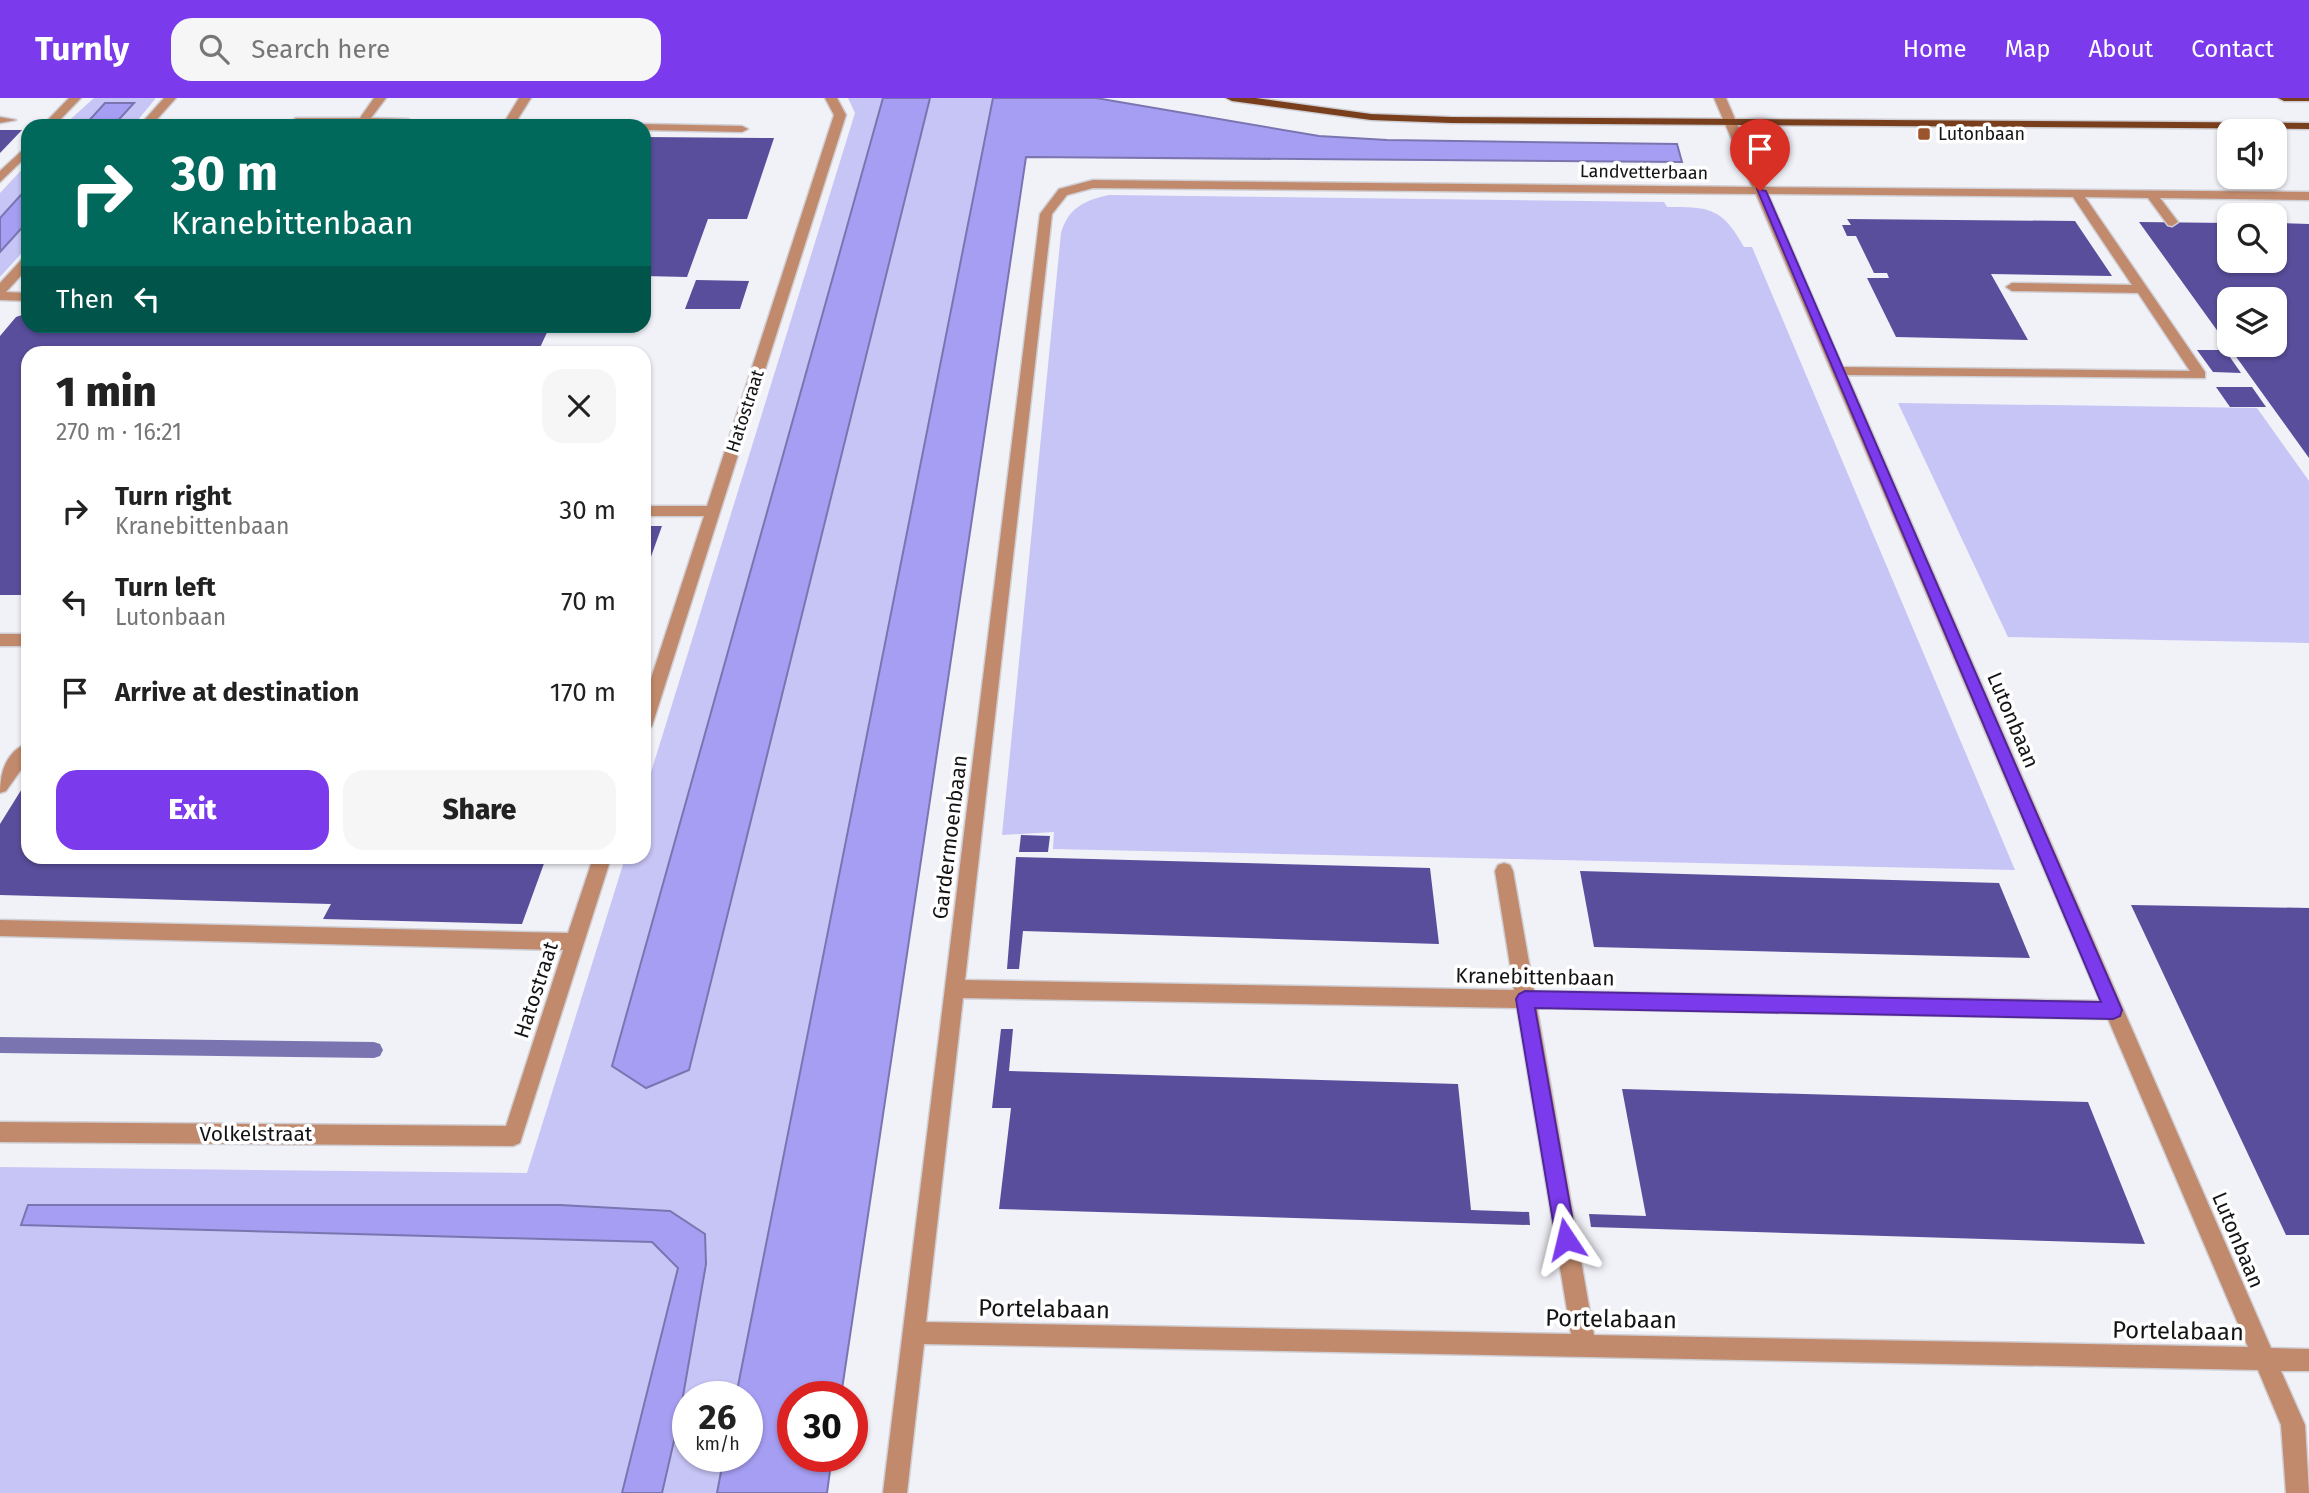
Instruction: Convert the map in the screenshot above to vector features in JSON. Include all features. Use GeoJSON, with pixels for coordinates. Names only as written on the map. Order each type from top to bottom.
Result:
{"type":"FeatureCollection","features":[{"type":"Feature","properties":{"kind":"main road"},"geometry":{"type":"LineString","coordinates":[[1232,98],[1329,112],[1424,119],[1730,120],[1839,124],[2309,125]]}},
{"type":"Feature","properties":{"kind":"main road"},"geometry":{"type":"LineString","coordinates":[[2284,98],[2309,98]]}},
{"type":"Feature","properties":{"kind":"street"},"geometry":{"type":"LineString","coordinates":[[55,119],[75,98]]}},
{"type":"Feature","properties":{"kind":"street"},"geometry":{"type":"LineString","coordinates":[[151,119],[170,98]]}},
{"type":"Feature","properties":{"kind":"street"},"geometry":{"type":"LineString","coordinates":[[364,119],[380,98]]}},
{"type":"Feature","properties":{"kind":"street"},"geometry":{"type":"LineString","coordinates":[[512,119],[525,98]]}},
{"type":"Feature","properties":{"kind":"street","name":"Hatostraat"},"geometry":{"type":"LineString","coordinates":[[651,704],[840,115],[831,98]]}},
{"type":"Feature","properties":{"kind":"street","name":"Lutonbaan"},"geometry":{"type":"LineString","coordinates":[[1720,98],[2293,1425],[2298,1493]]}},
{"type":"Feature","properties":{"kind":"street"},"geometry":{"type":"LineString","coordinates":[[651,127],[742,129]]}},
{"type":"Feature","properties":{"kind":"street"},"geometry":{"type":"LineString","coordinates":[[0,178],[21,156]]}},
{"type":"Feature","properties":{"kind":"street","name":"Landvetterbaan"},"geometry":{"type":"LineString","coordinates":[[1063,192],[1093,184],[2309,196]]}},
{"type":"Feature","properties":{"kind":"street","name":"Gardermoenbaan"},"geometry":{"type":"LineString","coordinates":[[895,1493],[1046,214],[1063,192]]}},
{"type":"Feature","properties":{"kind":"street"},"geometry":{"type":"LineString","coordinates":[[1838,371],[2200,376],[2076,193]]}},
{"type":"Feature","properties":{"kind":"street"},"geometry":{"type":"LineString","coordinates":[[2151,193],[2172,222]]}},
{"type":"Feature","properties":{"kind":"street"},"geometry":{"type":"LineString","coordinates":[[0,294],[21,268]]}},
{"type":"Feature","properties":{"kind":"street"},"geometry":{"type":"LineString","coordinates":[[2012,287],[2141,289]]}},
{"type":"Feature","properties":{"kind":"street"},"geometry":{"type":"LineString","coordinates":[[0,294],[21,296]]}},
{"type":"Feature","properties":{"kind":"street"},"geometry":{"type":"LineString","coordinates":[[651,511],[713,512]]}},
{"type":"Feature","properties":{"kind":"street"},"geometry":{"type":"LineString","coordinates":[[0,640],[21,640]]}},
{"type":"Feature","properties":{"kind":"street"},"geometry":{"type":"LineString","coordinates":[[0,786],[21,756]]}},
{"type":"Feature","properties":{"kind":"street","name":"Hatostraat"},"geometry":{"type":"LineString","coordinates":[[513,1136],[600,864]]}},
{"type":"Feature","properties":{"kind":"street"},"geometry":{"type":"LineString","coordinates":[[1504,871],[1584,1345]]}},
{"type":"Feature","properties":{"kind":"street"},"geometry":{"type":"LineString","coordinates":[[0,928],[575,942]]}},
{"type":"Feature","properties":{"kind":"street","name":"Kranebittenbaan"},"geometry":{"type":"LineString","coordinates":[[955,989],[2113,1010]]}},
{"type":"Feature","properties":{"kind":"street","name":"Volkelstraat"},"geometry":{"type":"LineString","coordinates":[[0,1132],[513,1136]]}},
{"type":"Feature","properties":{"kind":"street","name":"Portelabaan"},"geometry":{"type":"LineString","coordinates":[[912,1333],[2309,1360]]}},
{"type":"Feature","properties":{"kind":"shaded area"},"geometry":{"type":"Polygon","coordinates":[[[94,98],[155,98],[139,119],[119,119],[133,103],[106,103],[91,119],[71,119],[94,98]]]}},
{"type":"Feature","properties":{"kind":"shaded area"},"geometry":{"type":"Polygon","coordinates":[[[848,98],[883,98],[689,1069],[930,98],[993,98],[739,1381],[672,1381],[672,1472],[721,1472],[717,1493],[0,1493],[0,1167],[527,1173],[623,864],[651,864],[651,772],[855,113],[848,98]]]}},
{"type":"Feature","properties":{"kind":"shaded area"},"geometry":{"type":"Polygon","coordinates":[[[883,98],[930,98],[689,1070],[646,1088],[612,1066],[883,98]]]}},
{"type":"Feature","properties":{"kind":"shaded area"},"geometry":{"type":"Polygon","coordinates":[[[993,98],[1096,98],[1319,136],[1387,140],[1677,144],[1682,162],[1026,157],[843,1381],[777,1381],[777,1472],[830,1472],[827,1493],[717,1493],[721,1472],[763,1472],[763,1381],[739,1381],[993,98]]]}},
{"type":"Feature","properties":{"kind":"shaded area"},"geometry":{"type":"Polygon","coordinates":[[[105,103],[134,103],[119,119],[90,119],[105,103]]]}},
{"type":"Feature","properties":{"kind":"shaded area"},"geometry":{"type":"Polygon","coordinates":[[[21,170],[21,195],[0,218],[0,193],[21,170]]]}},
{"type":"Feature","properties":{"kind":"shaded area"},"geometry":{"type":"Polygon","coordinates":[[[21,195],[21,229],[0,252],[0,218],[21,195]]]}},
{"type":"Feature","properties":{"kind":"shaded area"},"geometry":{"type":"Polygon","coordinates":[[[1109,195],[1664,202],[1667,207],[1705,209],[1722,217],[1744,247],[1752,247],[2015,870],[1053,849],[1054,832],[1002,835],[1061,233],[1068,217],[1079,206],[1109,195]]]}},
{"type":"Feature","properties":{"kind":"shaded area"},"geometry":{"type":"Polygon","coordinates":[[[21,229],[21,254],[0,277],[0,252],[21,229]]]}},
{"type":"Feature","properties":{"kind":"shaded area"},"geometry":{"type":"Polygon","coordinates":[[[1898,403],[2257,408],[2309,481],[2309,643],[2008,637],[1898,403]]]}},
{"type":"Feature","properties":{"kind":"shaded area"},"geometry":{"type":"Polygon","coordinates":[[[28,1205],[560,1205],[670,1211],[705,1234],[706,1264],[686,1381],[672,1381],[672,1449],[662,1493],[622,1493],[678,1268],[652,1242],[21,1225],[28,1205]]]}},
{"type":"Feature","properties":{"kind":"building"},"geometry":{"type":"Polygon","coordinates":[[[0,130],[21,130],[21,131],[0,153],[0,130]]]}},
{"type":"Feature","properties":{"kind":"building"},"geometry":{"type":"Polygon","coordinates":[[[651,137],[774,138],[747,219],[708,219],[687,277],[651,276],[651,137]]]}},
{"type":"Feature","properties":{"kind":"building"},"geometry":{"type":"Polygon","coordinates":[[[1847,219],[2075,221],[2112,276],[1991,274],[2028,340],[1896,337],[1867,278],[1889,278],[1887,273],[1874,273],[1856,236],[1847,236],[1842,225],[1851,225],[1847,219]]]}},
{"type":"Feature","properties":{"kind":"building"},"geometry":{"type":"Polygon","coordinates":[[[2139,222],[2217,223],[2217,273],[2287,273],[2287,223],[2309,224],[2309,458],[2236,357],[2287,357],[2287,287],[2217,287],[2217,330],[2139,222]]]}},
{"type":"Feature","properties":{"kind":"building"},"geometry":{"type":"Polygon","coordinates":[[[696,280],[749,281],[740,309],[685,309],[696,280]]]}},
{"type":"Feature","properties":{"kind":"building"},"geometry":{"type":"Polygon","coordinates":[[[21,315],[21,333],[547,333],[541,346],[21,346],[21,595],[0,595],[0,336],[16,317],[21,315]]]}},
{"type":"Feature","properties":{"kind":"building"},"geometry":{"type":"Polygon","coordinates":[[[2197,350],[2217,350],[2217,357],[2230,357],[2241,373],[2213,372],[2197,350]]]}},
{"type":"Feature","properties":{"kind":"building"},"geometry":{"type":"Polygon","coordinates":[[[2216,387],[2252,387],[2266,407],[2230,407],[2216,387]]]}},
{"type":"Feature","properties":{"kind":"building"},"geometry":{"type":"Polygon","coordinates":[[[651,526],[662,526],[651,557],[651,526]]]}},
{"type":"Feature","properties":{"kind":"building"},"geometry":{"type":"Polygon","coordinates":[[[21,790],[21,864],[544,864],[522,924],[323,919],[331,904],[0,895],[0,824],[21,790]]]}},
{"type":"Feature","properties":{"kind":"building"},"geometry":{"type":"Polygon","coordinates":[[[1021,835],[1050,836],[1048,852],[1019,852],[1021,835]]]}},
{"type":"Feature","properties":{"kind":"building"},"geometry":{"type":"Polygon","coordinates":[[[1016,857],[1430,868],[1439,944],[1023,931],[1019,969],[1007,969],[1016,857]]]}},
{"type":"Feature","properties":{"kind":"building"},"geometry":{"type":"Polygon","coordinates":[[[1580,871],[1999,883],[2030,958],[1594,947],[1580,871]]]}},
{"type":"Feature","properties":{"kind":"building"},"geometry":{"type":"Polygon","coordinates":[[[2131,905],[2309,908],[2309,1235],[2286,1235],[2131,905]]]}},
{"type":"Feature","properties":{"kind":"building"},"geometry":{"type":"Polygon","coordinates":[[[1001,1029],[1013,1029],[1009,1071],[1458,1084],[1471,1210],[1529,1212],[1530,1225],[999,1209],[1011,1108],[992,1108],[1001,1029]]]}},
{"type":"Feature","properties":{"kind":"building"},"geometry":{"type":"Polygon","coordinates":[[[1622,1089],[2088,1102],[2145,1244],[1591,1227],[1589,1214],[1646,1216],[1622,1089]]]}},
{"type":"Feature","properties":{"kind":"waterway"},"geometry":{"type":"LineString","coordinates":[[0,1045],[374,1050]]}},
{"type":"Feature","properties":{"kind":"place","name":"Lutonbaan"},"geometry":{"type":"Point","coordinates":[1924,134]}},
{"type":"Feature","properties":{"kind":"route"},"geometry":{"type":"LineString","coordinates":[[1566,1239],[1525,999],[2113,1010],[1760,191]]}}]}
